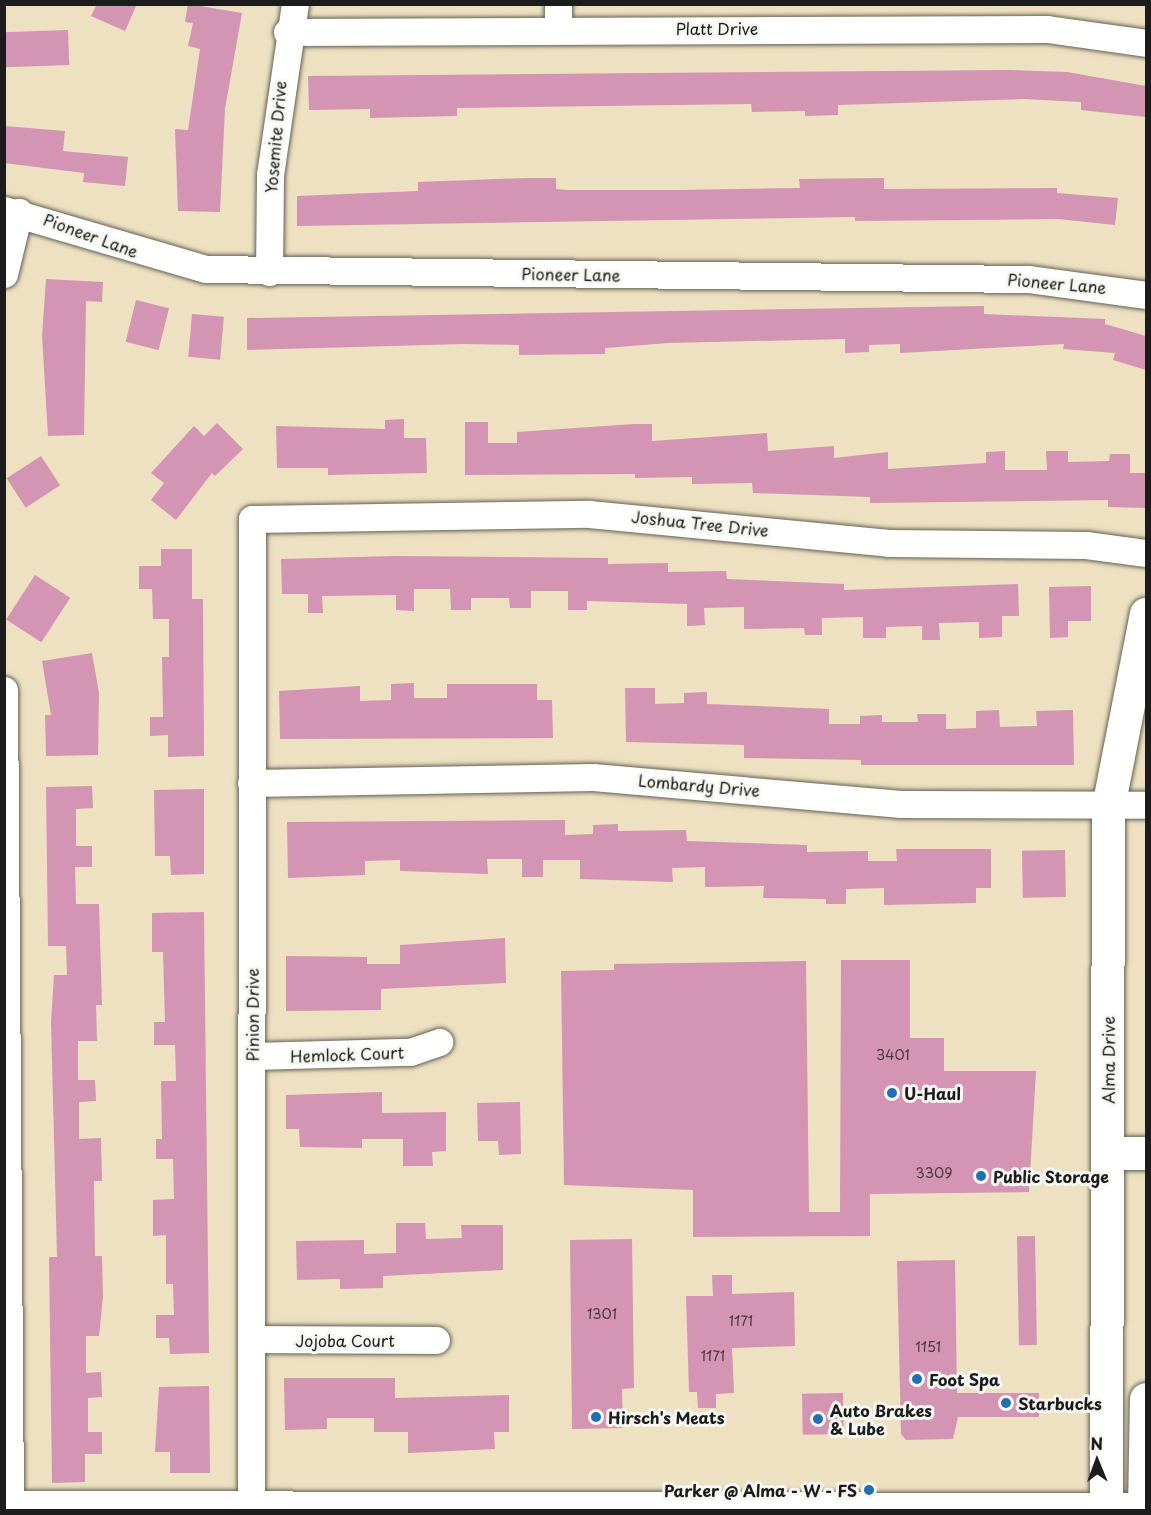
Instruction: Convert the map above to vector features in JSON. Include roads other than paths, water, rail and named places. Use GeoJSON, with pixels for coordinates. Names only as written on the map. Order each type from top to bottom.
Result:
{"type":"FeatureCollection","features":[{"type":"Feature","properties":{"kind":"main road","name":"Alma Drive"},"geometry":{"type":"LineString","coordinates":[[1106,1509],[1108,807],[1146,614]]}},
{"type":"Feature","properties":{"kind":"main road"},"geometry":{"type":"LineString","coordinates":[[1107,1153],[1146,1153]]}},
{"type":"Feature","properties":{"kind":"main road"},"geometry":{"type":"LineString","coordinates":[[9,1508],[1145,1510],[1146,1399]]}},
{"type":"Feature","properties":{"kind":"street","name":"Yosemite Drive"},"geometry":{"type":"LineString","coordinates":[[269,272],[270,175],[287,32],[295,4]]}},
{"type":"Feature","properties":{"kind":"street","name":"Platt Drive"},"geometry":{"type":"LineString","coordinates":[[287,32],[558,17],[830,16],[1047,29],[1146,43]]}},
{"type":"Feature","properties":{"kind":"street","name":"Pioneer Lane"},"geometry":{"type":"LineString","coordinates":[[12,211],[162,260],[206,269],[269,272],[1028,279],[1146,295]]}},
{"type":"Feature","properties":{"kind":"street"},"geometry":{"type":"LineString","coordinates":[[4,274],[12,211]]}},
{"type":"Feature","properties":{"kind":"street","name":"Joshua Tree Drive"},"geometry":{"type":"LineString","coordinates":[[252,519],[589,514],[889,543],[1086,545],[1146,553]]}},
{"type":"Feature","properties":{"kind":"street","name":"Pinion Drive"},"geometry":{"type":"LineString","coordinates":[[251,1509],[255,1339],[250,783],[252,519]]}},
{"type":"Feature","properties":{"kind":"street"},"geometry":{"type":"LineString","coordinates":[[4,690],[9,1508]]}},
{"type":"Feature","properties":{"kind":"street","name":"Lombardy Drive"},"geometry":{"type":"LineString","coordinates":[[250,783],[593,777],[901,804],[1108,807],[1146,805]]}},
{"type":"Feature","properties":{"kind":"street","name":"Hemlock Court"},"geometry":{"type":"LineString","coordinates":[[252,1056],[410,1052],[440,1042]]}},
{"type":"Feature","properties":{"kind":"street","name":"Jojoba Court"},"geometry":{"type":"LineString","coordinates":[[255,1339],[436,1340]]}},
{"type":"Feature","properties":{"kind":"place","name":"U-Haul"},"geometry":{"type":"Point","coordinates":[892,1093]}},
{"type":"Feature","properties":{"kind":"place","name":"Public Storage"},"geometry":{"type":"Point","coordinates":[981,1176]}},
{"type":"Feature","properties":{"kind":"place","name":"Foot Spa"},"geometry":{"type":"Point","coordinates":[917,1379]}},
{"type":"Feature","properties":{"kind":"place","name":"Starbucks"},"geometry":{"type":"Point","coordinates":[1006,1403]}},
{"type":"Feature","properties":{"kind":"place","name":"Hirsch's Meats"},"geometry":{"type":"Point","coordinates":[596,1417]}},
{"type":"Feature","properties":{"kind":"place","name":"Auto Brakes & Lube"},"geometry":{"type":"Point","coordinates":[818,1419]}},
{"type":"Feature","properties":{"kind":"place","name":"Parker @ Alma - W - FS"},"geometry":{"type":"Point","coordinates":[869,1490]}}]}
